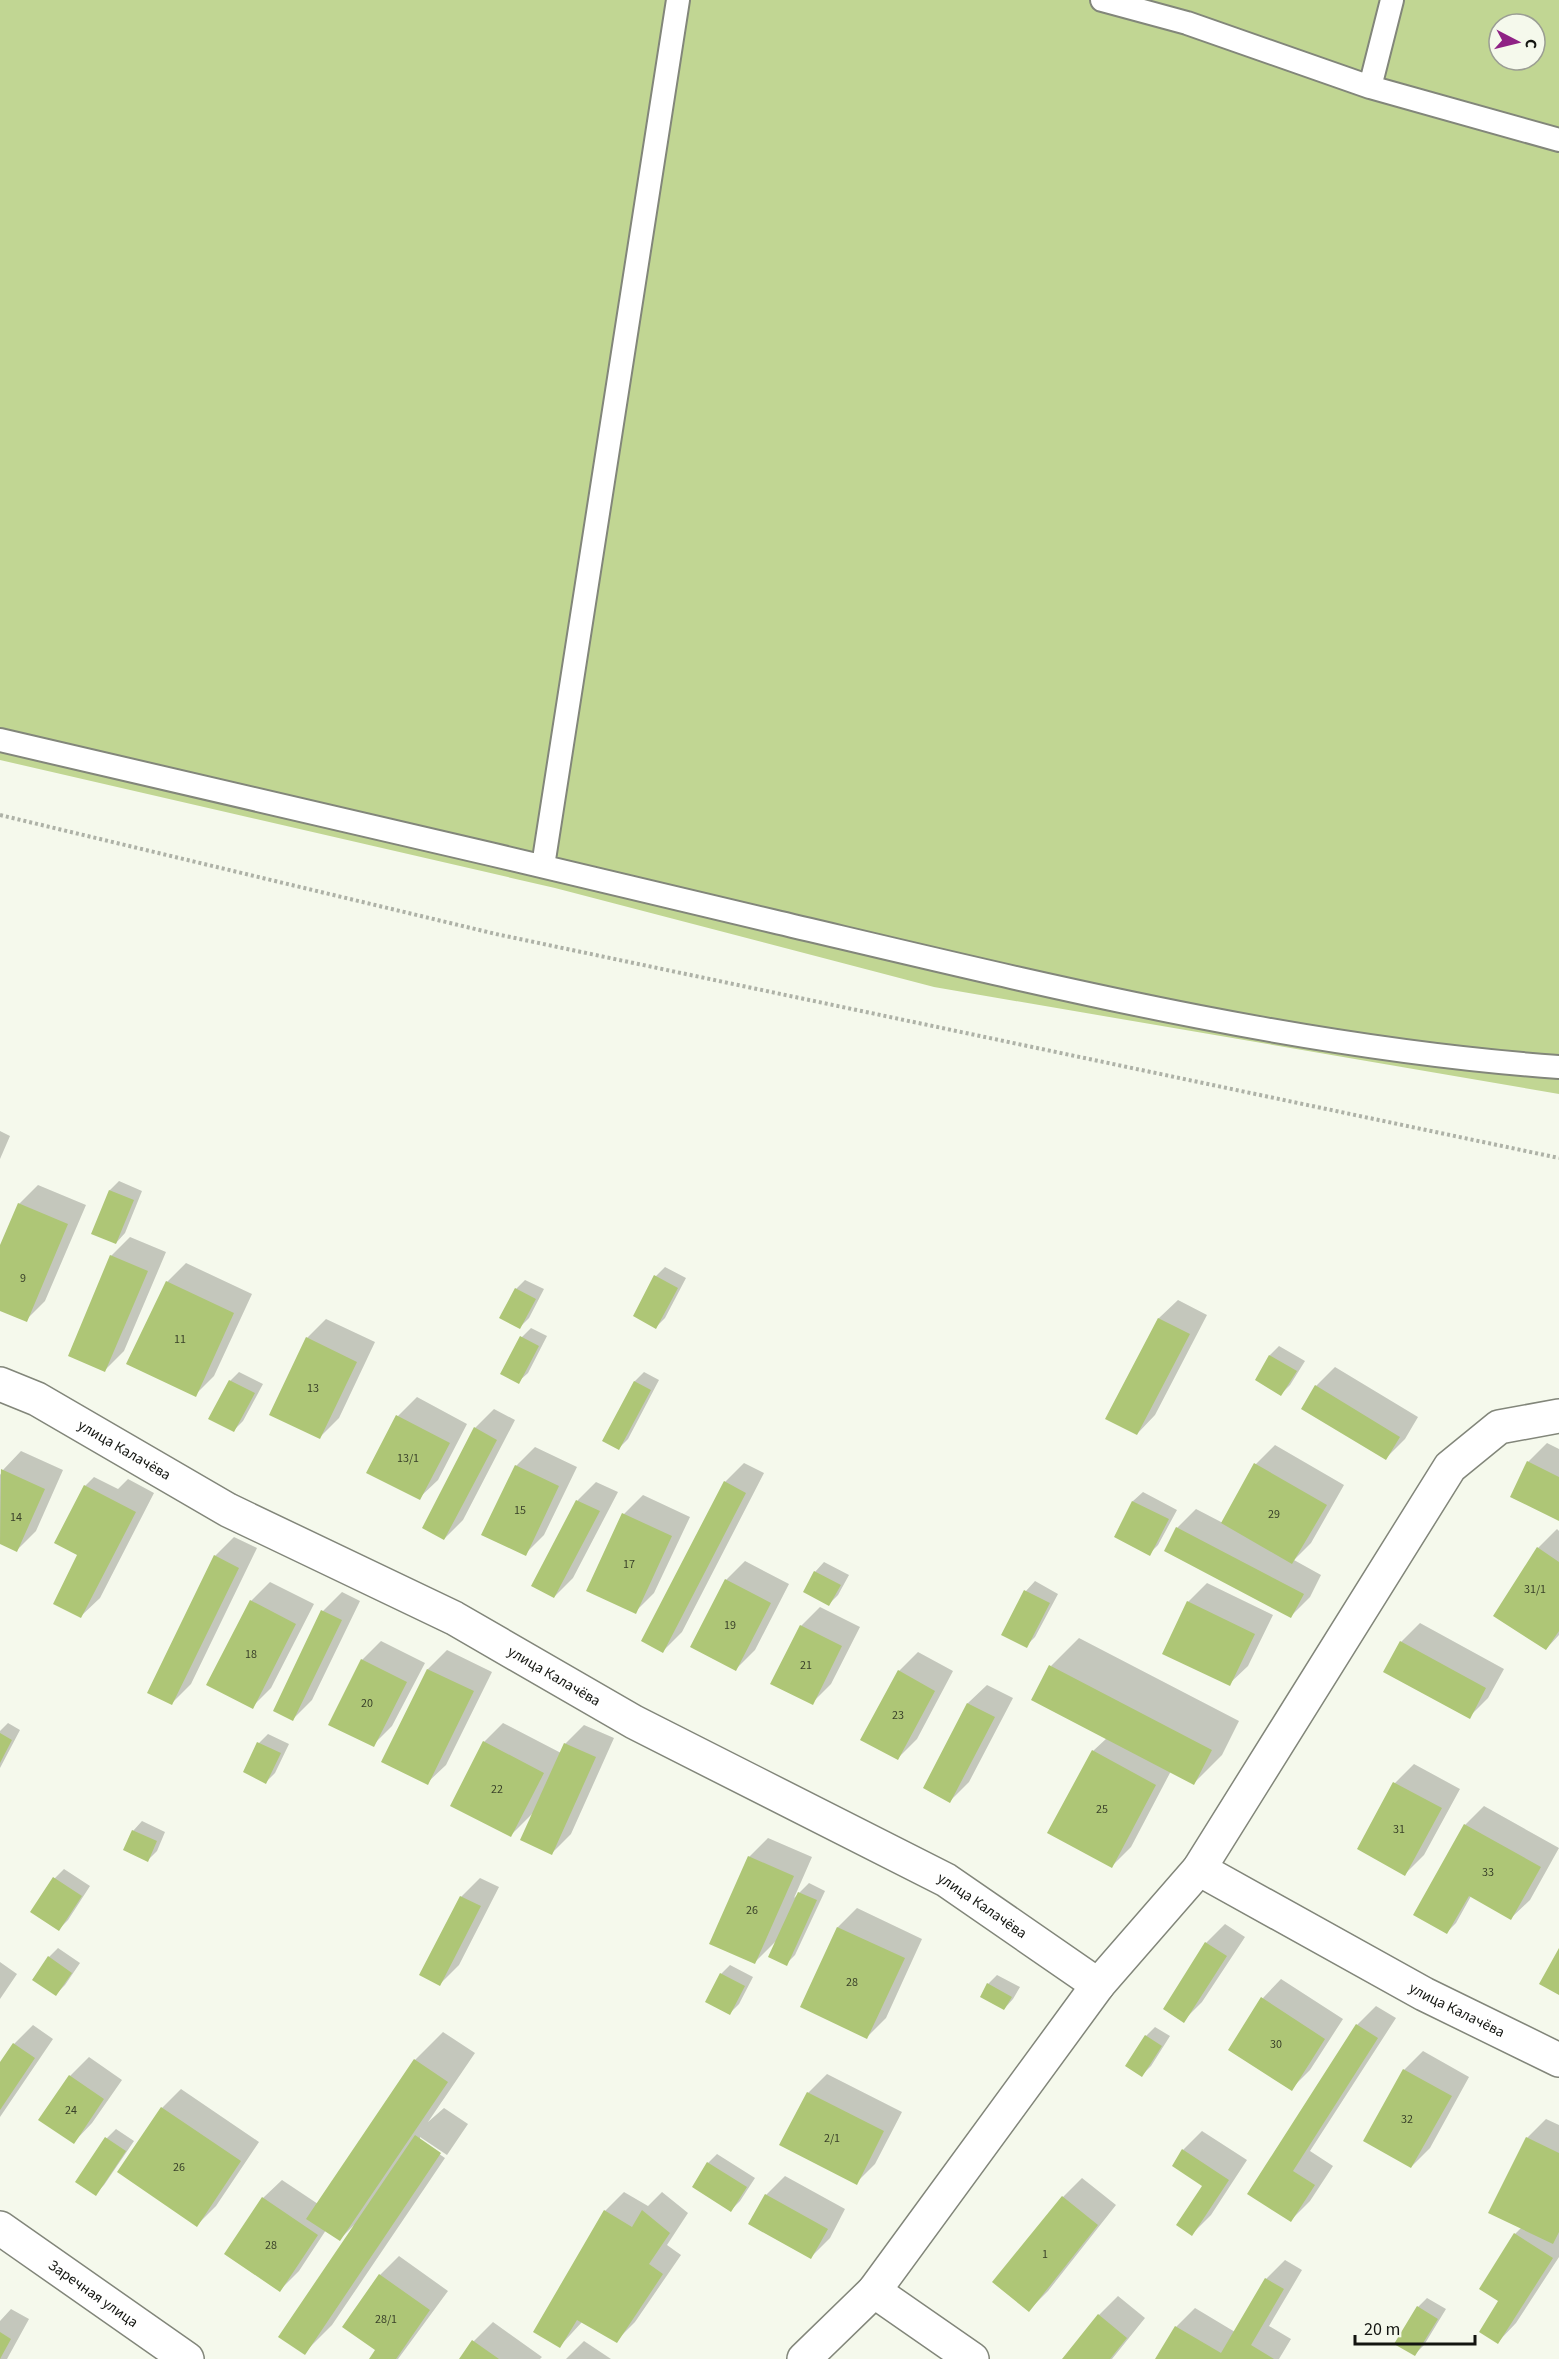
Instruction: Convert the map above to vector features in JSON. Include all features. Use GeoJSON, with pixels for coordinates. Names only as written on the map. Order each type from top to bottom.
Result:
{"type":"FeatureCollection","features":[{"type":"Feature","properties":{"kind":"street","name":"улица Калачёва"},"geometry":{"type":"LineString","coordinates":[[0,1384],[37,1400],[228,1510],[454,1618],[634,1722],[946,1880],[1098,1985]]}},
{"type":"Feature","properties":{"kind":"street"},"geometry":{"type":"LineString","coordinates":[[804,2359],[874,2291],[1098,1985],[1198,1869],[1450,1467],[1499,1427],[1558,1416]]}},
{"type":"Feature","properties":{"kind":"street","name":"улица Калачёва"},"geometry":{"type":"LineString","coordinates":[[1198,1869],[1424,1994],[1559,2060]]}},
{"type":"Feature","properties":{"kind":"street","name":"Заречная улица"},"geometry":{"type":"LineString","coordinates":[[0,2228],[187,2359]]}},
{"type":"Feature","properties":{"kind":"street"},"geometry":{"type":"LineString","coordinates":[[874,2291],[972,2359]]}},
{"type":"Feature","properties":{"kind":"lane"},"geometry":{"type":"LineString","coordinates":[[543,866],[678,0]]}},
{"type":"Feature","properties":{"kind":"lane"},"geometry":{"type":"LineString","coordinates":[[1101,0],[1187,23],[1370,87],[1559,140]]}},
{"type":"Feature","properties":{"kind":"lane"},"geometry":{"type":"LineString","coordinates":[[1370,87],[1392,0]]}},
{"type":"Feature","properties":{"kind":"lane"},"geometry":{"type":"LineString","coordinates":[[0,740],[1045,986],[1264,1029],[1470,1061],[1559,1067]]}},
{"type":"Feature","properties":{"kind":"path"},"geometry":{"type":"LineString","coordinates":[[0,815],[496,934],[1559,1158]]}},
{"type":"Feature","properties":{"kind":"green space"},"geometry":{"type":"Polygon","coordinates":[[[0,0],[1559,0],[1559,1094],[934,987],[555,888],[0,760],[0,0]]]}},
{"type":"Feature","properties":{"kind":"building"},"geometry":{"type":"Polygon","coordinates":[[[109,1190],[134,1200],[116,1244],[91,1234],[109,1190]]]}},
{"type":"Feature","properties":{"kind":"building"},"geometry":{"type":"Polygon","coordinates":[[[18,1203],[68,1224],[27,1322],[0,1311],[0,1245],[18,1203]]]}},
{"type":"Feature","properties":{"kind":"building"},"geometry":{"type":"Polygon","coordinates":[[[110,1255],[148,1271],[105,1372],[68,1356],[110,1255]]]}},
{"type":"Feature","properties":{"kind":"building"},"geometry":{"type":"Polygon","coordinates":[[[654,1275],[678,1288],[656,1329],[633,1316],[654,1275]]]}},
{"type":"Feature","properties":{"kind":"building"},"geometry":{"type":"Polygon","coordinates":[[[166,1281],[234,1313],[196,1397],[126,1364],[166,1281]]]}},
{"type":"Feature","properties":{"kind":"building"},"geometry":{"type":"Polygon","coordinates":[[[515,1288],[536,1299],[520,1329],[499,1318],[515,1288]]]}},
{"type":"Feature","properties":{"kind":"building"},"geometry":{"type":"Polygon","coordinates":[[[1158,1318],[1190,1334],[1137,1435],[1105,1419],[1158,1318]]]}},
{"type":"Feature","properties":{"kind":"building"},"geometry":{"type":"Polygon","coordinates":[[[520,1336],[539,1346],[519,1384],[500,1374],[520,1336]]]}},
{"type":"Feature","properties":{"kind":"building"},"geometry":{"type":"Polygon","coordinates":[[[306,1337],[357,1362],[320,1439],[269,1415],[306,1337]]]}},
{"type":"Feature","properties":{"kind":"building"},"geometry":{"type":"Polygon","coordinates":[[[1269,1355],[1297,1371],[1281,1396],[1255,1380],[1269,1355]]]}},
{"type":"Feature","properties":{"kind":"building"},"geometry":{"type":"Polygon","coordinates":[[[229,1380],[255,1393],[234,1432],[208,1419],[229,1380]]]}},
{"type":"Feature","properties":{"kind":"building"},"geometry":{"type":"Polygon","coordinates":[[[634,1381],[651,1390],[619,1450],[602,1441],[634,1381]]]}},
{"type":"Feature","properties":{"kind":"building"},"geometry":{"type":"Polygon","coordinates":[[[1315,1385],[1400,1437],[1386,1460],[1301,1409],[1315,1385]]]}},
{"type":"Feature","properties":{"kind":"building"},"geometry":{"type":"Polygon","coordinates":[[[396,1415],[450,1443],[420,1500],[366,1473],[396,1415]]]}},
{"type":"Feature","properties":{"kind":"building"},"geometry":{"type":"Polygon","coordinates":[[[474,1427],[497,1440],[444,1540],[422,1528],[474,1427]]]}},
{"type":"Feature","properties":{"kind":"building"},"geometry":{"type":"Polygon","coordinates":[[[1527,1461],[1559,1477],[1559,1521],[1510,1497],[1527,1461]]]}},
{"type":"Feature","properties":{"kind":"building"},"geometry":{"type":"Polygon","coordinates":[[[1254,1463],[1327,1505],[1292,1564],[1221,1523],[1254,1463]]]}},
{"type":"Feature","properties":{"kind":"building"},"geometry":{"type":"Polygon","coordinates":[[[515,1465],[559,1486],[526,1556],[481,1535],[515,1465]]]}},
{"type":"Feature","properties":{"kind":"building"},"geometry":{"type":"Polygon","coordinates":[[[1,1469],[45,1489],[17,1552],[0,1544],[1,1469]]]}},
{"type":"Feature","properties":{"kind":"building"},"geometry":{"type":"Polygon","coordinates":[[[724,1481],[746,1493],[663,1653],[641,1641],[724,1481]]]}},
{"type":"Feature","properties":{"kind":"building"},"geometry":{"type":"Polygon","coordinates":[[[84,1485],[136,1512],[81,1618],[53,1604],[77,1555],[54,1543],[84,1485]]]}},
{"type":"Feature","properties":{"kind":"building"},"geometry":{"type":"Polygon","coordinates":[[[576,1500],[600,1511],[554,1598],[531,1586],[576,1500]]]}},
{"type":"Feature","properties":{"kind":"building"},"geometry":{"type":"Polygon","coordinates":[[[1132,1501],[1169,1519],[1150,1556],[1114,1537],[1132,1501]]]}},
{"type":"Feature","properties":{"kind":"building"},"geometry":{"type":"Polygon","coordinates":[[[622,1513],[672,1536],[636,1614],[586,1591],[622,1513]]]}},
{"type":"Feature","properties":{"kind":"building"},"geometry":{"type":"Polygon","coordinates":[[[1176,1527],[1304,1594],[1291,1618],[1164,1551],[1176,1527]]]}},
{"type":"Feature","properties":{"kind":"building"},"geometry":{"type":"Polygon","coordinates":[[[1537,1547],[1559,1562],[1559,1631],[1546,1650],[1493,1616],[1537,1547]]]}},
{"type":"Feature","properties":{"kind":"building"},"geometry":{"type":"Polygon","coordinates":[[[214,1555],[239,1568],[172,1705],[147,1693],[214,1555]]]}},
{"type":"Feature","properties":{"kind":"building"},"geometry":{"type":"Polygon","coordinates":[[[814,1571],[841,1585],[829,1606],[803,1592],[814,1571]]]}},
{"type":"Feature","properties":{"kind":"building"},"geometry":{"type":"Polygon","coordinates":[[[725,1579],[771,1603],[736,1671],[690,1647],[725,1579]]]}},
{"type":"Feature","properties":{"kind":"building"},"geometry":{"type":"Polygon","coordinates":[[[1024,1590],[1050,1603],[1027,1648],[1001,1635],[1024,1590]]]}},
{"type":"Feature","properties":{"kind":"building"},"geometry":{"type":"Polygon","coordinates":[[[250,1600],[296,1624],[253,1709],[206,1685],[250,1600]]]}},
{"type":"Feature","properties":{"kind":"building"},"geometry":{"type":"Polygon","coordinates":[[[1187,1601],[1255,1634],[1230,1686],[1162,1654],[1187,1601]]]}},
{"type":"Feature","properties":{"kind":"building"},"geometry":{"type":"Polygon","coordinates":[[[321,1610],[342,1620],[293,1721],[273,1711],[321,1610]]]}},
{"type":"Feature","properties":{"kind":"building"},"geometry":{"type":"Polygon","coordinates":[[[800,1625],[842,1646],[813,1705],[770,1684],[800,1625]]]}},
{"type":"Feature","properties":{"kind":"building"},"geometry":{"type":"Polygon","coordinates":[[[1400,1641],[1486,1688],[1470,1719],[1383,1672],[1400,1641]]]}},
{"type":"Feature","properties":{"kind":"building"},"geometry":{"type":"Polygon","coordinates":[[[361,1659],[407,1682],[374,1747],[328,1725],[361,1659]]]}},
{"type":"Feature","properties":{"kind":"building"},"geometry":{"type":"Polygon","coordinates":[[[1049,1665],[1212,1750],[1194,1785],[1031,1700],[1049,1665]]]}},
{"type":"Feature","properties":{"kind":"building"},"geometry":{"type":"Polygon","coordinates":[[[427,1669],[474,1691],[428,1785],[381,1762],[427,1669]]]}},
{"type":"Feature","properties":{"kind":"building"},"geometry":{"type":"Polygon","coordinates":[[[898,1670],[935,1691],[898,1760],[860,1740],[898,1670]]]}},
{"type":"Feature","properties":{"kind":"building"},"geometry":{"type":"Polygon","coordinates":[[[967,1703],[995,1717],[950,1803],[923,1788],[967,1703]]]}},
{"type":"Feature","properties":{"kind":"building"},"geometry":{"type":"Polygon","coordinates":[[[0,1733],[12,1740],[0,1763],[0,1733]]]}},
{"type":"Feature","properties":{"kind":"building"},"geometry":{"type":"Polygon","coordinates":[[[483,1741],[544,1773],[511,1837],[450,1806],[483,1741]]]}},
{"type":"Feature","properties":{"kind":"building"},"geometry":{"type":"Polygon","coordinates":[[[257,1742],[281,1753],[266,1784],[243,1772],[257,1742]]]}},
{"type":"Feature","properties":{"kind":"building"},"geometry":{"type":"Polygon","coordinates":[[[564,1743],[596,1757],[552,1855],[520,1840],[564,1743]]]}},
{"type":"Feature","properties":{"kind":"building"},"geometry":{"type":"Polygon","coordinates":[[[1092,1750],[1156,1785],[1112,1868],[1047,1833],[1092,1750]]]}},
{"type":"Feature","properties":{"kind":"building"},"geometry":{"type":"Polygon","coordinates":[[[1393,1782],[1442,1808],[1405,1876],[1357,1849],[1393,1782]]]}},
{"type":"Feature","properties":{"kind":"building"},"geometry":{"type":"Polygon","coordinates":[[[1464,1824],[1541,1867],[1511,1920],[1469,1896],[1447,1934],[1413,1915],[1464,1824]]]}},
{"type":"Feature","properties":{"kind":"building"},"geometry":{"type":"Polygon","coordinates":[[[132,1830],[157,1841],[148,1862],[123,1850],[132,1830]]]}},
{"type":"Feature","properties":{"kind":"building"},"geometry":{"type":"Polygon","coordinates":[[[748,1856],[794,1876],[755,1964],[709,1944],[748,1856]]]}},
{"type":"Feature","properties":{"kind":"building"},"geometry":{"type":"Polygon","coordinates":[[[53,1877],[82,1896],[59,1931],[30,1912],[53,1877]]]}},
{"type":"Feature","properties":{"kind":"building"},"geometry":{"type":"Polygon","coordinates":[[[798,1892],[817,1900],[787,1966],[768,1957],[798,1892]]]}},
{"type":"Feature","properties":{"kind":"building"},"geometry":{"type":"Polygon","coordinates":[[[460,1896],[481,1906],[440,1986],[419,1975],[460,1896]]]}},
{"type":"Feature","properties":{"kind":"building"},"geometry":{"type":"Polygon","coordinates":[[[837,1927],[905,1958],[867,2039],[800,2007],[837,1927]]]}},
{"type":"Feature","properties":{"kind":"building"},"geometry":{"type":"Polygon","coordinates":[[[1205,1942],[1227,1956],[1184,2023],[1163,2009],[1205,1942]]]}},
{"type":"Feature","properties":{"kind":"building"},"geometry":{"type":"Polygon","coordinates":[[[1559,1948],[1559,1995],[1539,1984],[1559,1948]]]}},
{"type":"Feature","properties":{"kind":"building"},"geometry":{"type":"Polygon","coordinates":[[[48,1956],[72,1973],[56,1996],[32,1980],[48,1956]]]}},
{"type":"Feature","properties":{"kind":"building"},"geometry":{"type":"Polygon","coordinates":[[[720,1973],[745,1986],[730,2015],[705,2002],[720,1973]]]}},
{"type":"Feature","properties":{"kind":"building"},"geometry":{"type":"Polygon","coordinates":[[[987,1983],[1012,1997],[1004,2010],[980,1997],[987,1983]]]}},
{"type":"Feature","properties":{"kind":"building"},"geometry":{"type":"Polygon","coordinates":[[[1261,1997],[1325,2039],[1292,2091],[1228,2050],[1261,1997]]]}},
{"type":"Feature","properties":{"kind":"building"},"geometry":{"type":"Polygon","coordinates":[[[1356,2024],[1378,2038],[1293,2171],[1315,2185],[1291,2222],[1247,2194],[1356,2024]]]}},
{"type":"Feature","properties":{"kind":"building"},"geometry":{"type":"Polygon","coordinates":[[[1145,2035],[1162,2046],[1142,2077],[1125,2066],[1145,2035]]]}},
{"type":"Feature","properties":{"kind":"building"},"geometry":{"type":"Polygon","coordinates":[[[13,2043],[35,2058],[0,2110],[0,2062],[13,2043]]]}},
{"type":"Feature","properties":{"kind":"building"},"geometry":{"type":"Polygon","coordinates":[[[414,2059],[448,2082],[340,2241],[306,2219],[414,2059]]]}},
{"type":"Feature","properties":{"kind":"building"},"geometry":{"type":"Polygon","coordinates":[[[1403,2069],[1452,2096],[1411,2168],[1363,2141],[1403,2069]]]}},
{"type":"Feature","properties":{"kind":"building"},"geometry":{"type":"Polygon","coordinates":[[[69,2075],[104,2099],[74,2144],[38,2120],[69,2075]]]}},
{"type":"Feature","properties":{"kind":"building"},"geometry":{"type":"Polygon","coordinates":[[[807,2092],[884,2131],[857,2185],[779,2145],[807,2092]]]}},
{"type":"Feature","properties":{"kind":"building"},"geometry":{"type":"Polygon","coordinates":[[[161,2107],[241,2161],[197,2227],[117,2172],[161,2107]]]}},
{"type":"Feature","properties":{"kind":"building"},"geometry":{"type":"Polygon","coordinates":[[[415,2135],[441,2153],[305,2355],[278,2337],[415,2135]]]}},
{"type":"Feature","properties":{"kind":"building"},"geometry":{"type":"Polygon","coordinates":[[[105,2137],[126,2151],[96,2196],[75,2182],[105,2137]]]}},
{"type":"Feature","properties":{"kind":"building"},"geometry":{"type":"Polygon","coordinates":[[[1526,2137],[1559,2153],[1559,2232],[1553,2244],[1488,2213],[1526,2137]]]}},
{"type":"Feature","properties":{"kind":"building"},"geometry":{"type":"Polygon","coordinates":[[[1182,2149],[1229,2180],[1192,2236],[1176,2225],[1202,2186],[1172,2166],[1182,2149]]]}},
{"type":"Feature","properties":{"kind":"building"},"geometry":{"type":"Polygon","coordinates":[[[707,2162],[747,2187],[731,2212],[692,2187],[707,2162]]]}},
{"type":"Feature","properties":{"kind":"building"},"geometry":{"type":"Polygon","coordinates":[[[765,2194],[828,2229],[811,2259],[748,2224],[765,2194]]]}},
{"type":"Feature","properties":{"kind":"building"},"geometry":{"type":"Polygon","coordinates":[[[1062,2196],[1098,2225],[1029,2312],[992,2282],[1062,2196]]]}},
{"type":"Feature","properties":{"kind":"building"},"geometry":{"type":"Polygon","coordinates":[[[262,2197],[318,2235],[280,2292],[224,2254],[262,2197]]]}},
{"type":"Feature","properties":{"kind":"building"},"geometry":{"type":"Polygon","coordinates":[[[604,2210],[632,2227],[642,2210],[670,2233],[649,2264],[663,2274],[617,2343],[577,2320],[560,2348],[533,2332],[604,2210]]]}},
{"type":"Feature","properties":{"kind":"building"},"geometry":{"type":"Polygon","coordinates":[[[1514,2233],[1553,2258],[1498,2344],[1479,2332],[1498,2301],[1479,2289],[1514,2233]]]}},
{"type":"Feature","properties":{"kind":"building"},"geometry":{"type":"Polygon","coordinates":[[[379,2274],[430,2310],[396,2359],[369,2359],[375,2350],[342,2327],[379,2274]]]}},
{"type":"Feature","properties":{"kind":"building"},"geometry":{"type":"Polygon","coordinates":[[[1265,2278],[1284,2289],[1251,2345],[1274,2359],[1155,2359],[1175,2326],[1221,2353],[1265,2278]]]}},
{"type":"Feature","properties":{"kind":"building"},"geometry":{"type":"Polygon","coordinates":[[[1417,2306],[1438,2319],[1415,2356],[1394,2344],[1417,2306]]]}},
{"type":"Feature","properties":{"kind":"building"},"geometry":{"type":"Polygon","coordinates":[[[1098,2314],[1127,2338],[1110,2359],[1062,2359],[1098,2314]]]}},
{"type":"Feature","properties":{"kind":"building"},"geometry":{"type":"Polygon","coordinates":[[[0,2332],[11,2339],[0,2359],[0,2332]]]}},
{"type":"Feature","properties":{"kind":"building"},"geometry":{"type":"Polygon","coordinates":[[[472,2340],[499,2359],[459,2359],[472,2340]]]}}]}
